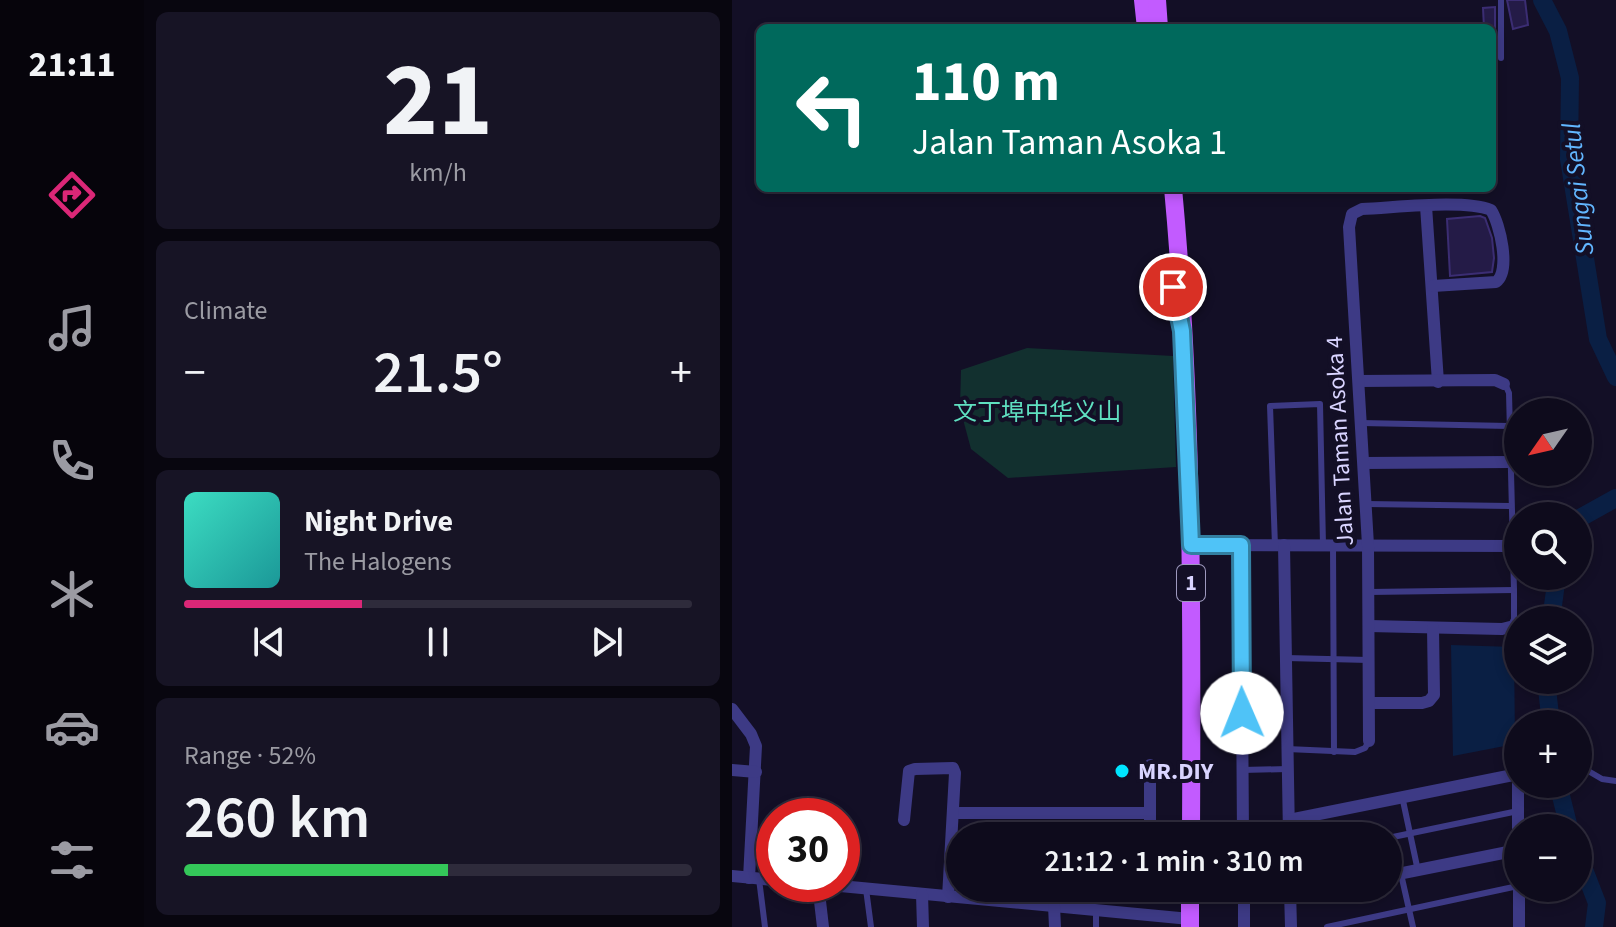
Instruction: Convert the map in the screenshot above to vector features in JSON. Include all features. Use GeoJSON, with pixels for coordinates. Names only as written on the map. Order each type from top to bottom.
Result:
{"type":"FeatureCollection","features":[{"type":"Feature","properties":{"kind":"main road"},"geometry":{"type":"LineString","coordinates":[[1147,24],[1154,1]]}},
{"type":"Feature","properties":{"kind":"main road"},"geometry":{"type":"LineString","coordinates":[[1154,1],[1158,24]]}},
{"type":"Feature","properties":{"kind":"main road","name":"1"},"geometry":{"type":"LineString","coordinates":[[1161,192],[1169,264],[1182,331]]}},
{"type":"Feature","properties":{"kind":"main road","name":"1"},"geometry":{"type":"LineString","coordinates":[[1173,192],[1180,265],[1191,545],[1191,822]]}},
{"type":"Feature","properties":{"kind":"main road"},"geometry":{"type":"LineString","coordinates":[[1190,902],[1190,923]]}},
{"type":"Feature","properties":{"kind":"street"},"geometry":{"type":"LineString","coordinates":[[1433,286],[1496,282],[1501,279],[1504,273],[1502,246],[1491,210],[1481,206],[1426,206],[1438,382]]}},
{"type":"Feature","properties":{"kind":"street","name":"Jalan Taman Asoka 4"},"geometry":{"type":"LineString","coordinates":[[1369,741],[1368,545],[1350,219],[1362,209],[1426,206]]}},
{"type":"Feature","properties":{"kind":"street"},"geometry":{"type":"LineString","coordinates":[[1359,381],[1495,380],[1504,384]]}},
{"type":"Feature","properties":{"kind":"street"},"geometry":{"type":"LineString","coordinates":[[1364,463],[1504,462]]}},
{"type":"Feature","properties":{"kind":"street"},"geometry":{"type":"LineString","coordinates":[[1191,545],[1504,546]]}},
{"type":"Feature","properties":{"kind":"street"},"geometry":{"type":"LineString","coordinates":[[1241,545],[1243,822]]}},
{"type":"Feature","properties":{"kind":"street"},"geometry":{"type":"LineString","coordinates":[[1280,546],[1289,820],[1504,777]]}},
{"type":"Feature","properties":{"kind":"street"},"geometry":{"type":"LineString","coordinates":[[1369,626],[1504,627]]}},
{"type":"Feature","properties":{"kind":"street"},"geometry":{"type":"LineString","coordinates":[[1369,703],[1429,701],[1434,695],[1433,628]]}},
{"type":"Feature","properties":{"kind":"street"},"geometry":{"type":"LineString","coordinates":[[732,709],[756,746],[754,878],[732,876]]}},
{"type":"Feature","properties":{"kind":"street"},"geometry":{"type":"LineString","coordinates":[[1150,765],[1150,822]]}},
{"type":"Feature","properties":{"kind":"street"},"geometry":{"type":"LineString","coordinates":[[904,820],[908,774],[915,769],[953,768],[955,822]]}},
{"type":"Feature","properties":{"kind":"street"},"geometry":{"type":"LineString","coordinates":[[732,770],[756,772]]}},
{"type":"Feature","properties":{"kind":"street"},"geometry":{"type":"LineString","coordinates":[[1518,798],[1518,811]]}},
{"type":"Feature","properties":{"kind":"street"},"geometry":{"type":"LineString","coordinates":[[955,813],[1150,813]]}},
{"type":"Feature","properties":{"kind":"street"},"geometry":{"type":"LineString","coordinates":[[1402,874],[1504,853]]}},
{"type":"Feature","properties":{"kind":"street"},"geometry":{"type":"LineString","coordinates":[[860,888],[946,897]]}},
{"type":"Feature","properties":{"kind":"street"},"geometry":{"type":"LineString","coordinates":[[922,894],[923,927]]}},
{"type":"Feature","properties":{"kind":"street"},"geometry":{"type":"LineString","coordinates":[[821,902],[823,927]]}},
{"type":"Feature","properties":{"kind":"street"},"geometry":{"type":"LineString","coordinates":[[1007,902],[1096,910],[1148,921],[1190,923]]}},
{"type":"Feature","properties":{"kind":"street"},"geometry":{"type":"LineString","coordinates":[[1244,902],[1244,927]]}},
{"type":"Feature","properties":{"kind":"street"},"geometry":{"type":"LineString","coordinates":[[1290,902],[1291,927]]}},
{"type":"Feature","properties":{"kind":"street"},"geometry":{"type":"LineString","coordinates":[[1516,926],[1517,902]]}},
{"type":"Feature","properties":{"kind":"street"},"geometry":{"type":"LineString","coordinates":[[1054,906],[1055,927]]}},
{"type":"Feature","properties":{"kind":"lane"},"geometry":{"type":"LineString","coordinates":[[1501,0],[1501,58]]}},
{"type":"Feature","properties":{"kind":"lane"},"geometry":{"type":"LineString","coordinates":[[1504,384],[1509,398]]}},
{"type":"Feature","properties":{"kind":"lane"},"geometry":{"type":"LineString","coordinates":[[1280,546],[1270,406],[1320,404],[1333,659],[1334,752]]}},
{"type":"Feature","properties":{"kind":"lane"},"geometry":{"type":"LineString","coordinates":[[1361,423],[1504,426]]}},
{"type":"Feature","properties":{"kind":"lane"},"geometry":{"type":"LineString","coordinates":[[1366,504],[1504,506]]}},
{"type":"Feature","properties":{"kind":"lane"},"geometry":{"type":"LineString","coordinates":[[1369,592],[1514,590],[1514,606]]}},
{"type":"Feature","properties":{"kind":"lane"},"geometry":{"type":"LineString","coordinates":[[1286,658],[1369,660]]}},
{"type":"Feature","properties":{"kind":"lane"},"geometry":{"type":"LineString","coordinates":[[1287,749],[1355,752],[1365,748],[1369,741]]}},
{"type":"Feature","properties":{"kind":"lane"},"geometry":{"type":"LineString","coordinates":[[1242,770],[1288,769]]}},
{"type":"Feature","properties":{"kind":"lane"},"geometry":{"type":"LineString","coordinates":[[1592,773],[1602,779],[1616,781]]}},
{"type":"Feature","properties":{"kind":"lane"},"geometry":{"type":"LineString","coordinates":[[1402,796],[1418,871]]}},
{"type":"Feature","properties":{"kind":"lane"},"geometry":{"type":"LineString","coordinates":[[1402,835],[1518,811]]}},
{"type":"Feature","properties":{"kind":"lane"},"geometry":{"type":"LineString","coordinates":[[754,878],[765,927]]}},
{"type":"Feature","properties":{"kind":"lane"},"geometry":{"type":"LineString","coordinates":[[866,889],[871,927]]}},
{"type":"Feature","properties":{"kind":"lane"},"geometry":{"type":"LineString","coordinates":[[1327,927],[1504,890]]}},
{"type":"Feature","properties":{"kind":"lane"},"geometry":{"type":"LineString","coordinates":[[1402,892],[1413,927]]}},
{"type":"Feature","properties":{"kind":"lane"},"geometry":{"type":"LineString","coordinates":[[1096,910],[1096,927]]}},
{"type":"Feature","properties":{"kind":"green space","name":"文丁埠中华义山"},"geometry":{"type":"Polygon","coordinates":[[[1027,348],[1173,356],[1176,467],[1008,478],[971,449],[960,408],[961,370],[1027,348]]]}},
{"type":"Feature","properties":{"kind":"water"},"geometry":{"type":"Polygon","coordinates":[[[1451,645],[1504,647],[1504,694],[1514,694],[1515,710],[1504,710],[1504,746],[1453,756],[1451,645]]]}},
{"type":"Feature","properties":{"kind":"building"},"geometry":{"type":"Polygon","coordinates":[[[1507,0],[1525,0],[1528,25],[1513,29],[1507,0]]]}},
{"type":"Feature","properties":{"kind":"building"},"geometry":{"type":"Polygon","coordinates":[[[1495,7],[1495,24],[1484,24],[1483,8],[1495,7]]]}},
{"type":"Feature","properties":{"kind":"building"},"geometry":{"type":"Polygon","coordinates":[[[1485,218],[1492,238],[1492,272],[1450,276],[1447,219],[1485,218]]]}},
{"type":"Feature","properties":{"kind":"waterway","name":"Sungai Setul"},"geometry":{"type":"LineString","coordinates":[[1542,0],[1558,31],[1570,78],[1569,159],[1598,339],[1616,377]]}},
{"type":"Feature","properties":{"kind":"waterway","name":"Sungai Setul"},"geometry":{"type":"LineString","coordinates":[[1592,511],[1616,498]]}},
{"type":"Feature","properties":{"kind":"waterway","name":"Sungai Setul"},"geometry":{"type":"LineString","coordinates":[[1553,606],[1555,590]]}},
{"type":"Feature","properties":{"kind":"waterway","name":"Sungai Setul"},"geometry":{"type":"LineString","coordinates":[[1548,694],[1549,710]]}},
{"type":"Feature","properties":{"kind":"waterway","name":"Sungai Setul"},"geometry":{"type":"LineString","coordinates":[[1562,798],[1566,814]]}},
{"type":"Feature","properties":{"kind":"waterway","name":"Sungai Setul"},"geometry":{"type":"LineString","coordinates":[[1592,890],[1597,903],[1594,927]]}},
{"type":"Feature","properties":{"kind":"place","name":"MR.DIY"},"geometry":{"type":"Point","coordinates":[1122,771]}},
{"type":"Feature","properties":{"kind":"route"},"geometry":{"type":"LineString","coordinates":[[1173,287],[1182,331],[1191,545],[1241,545],[1242,713]]}}]}
